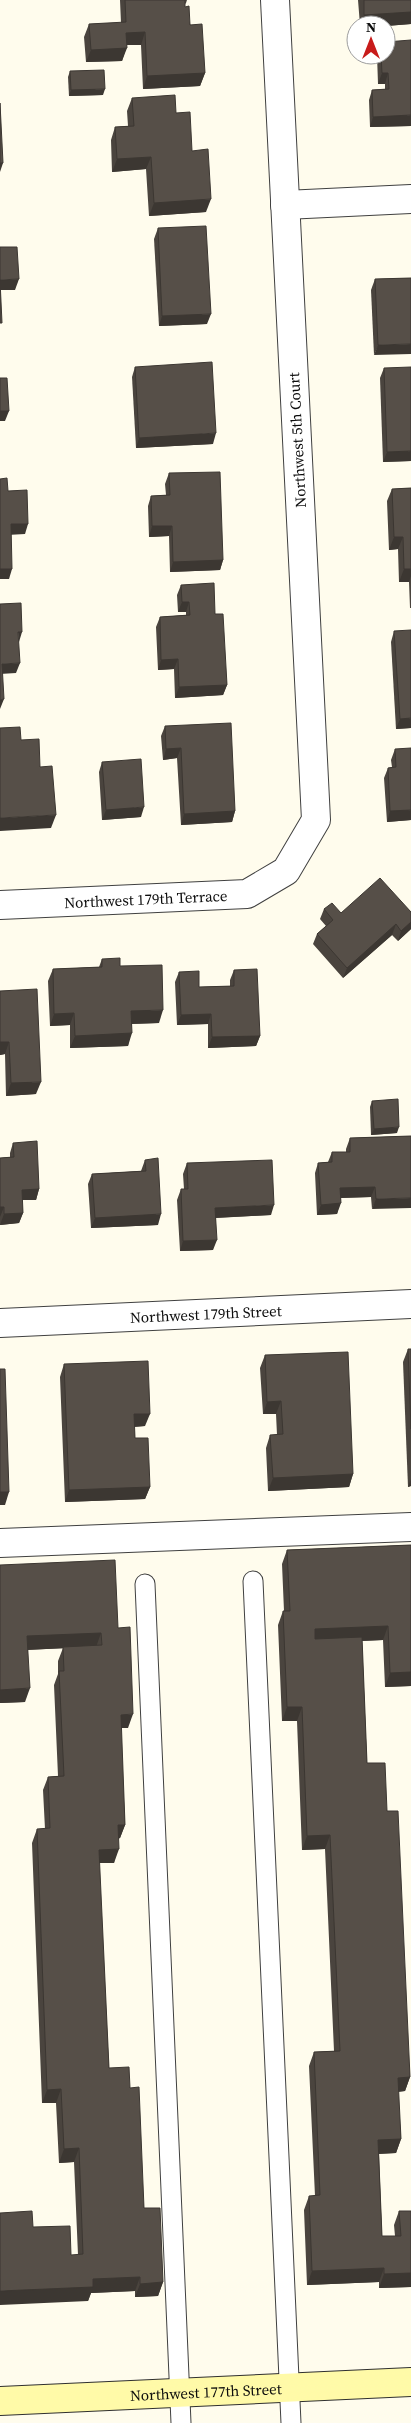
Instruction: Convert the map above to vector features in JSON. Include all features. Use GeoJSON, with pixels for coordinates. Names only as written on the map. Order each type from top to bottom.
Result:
{"type":"FeatureCollection","features":[{"type":"Feature","properties":{"kind":"street","name":"Northwest 5th Court"},"geometry":{"type":"LineString","coordinates":[[275,0],[316,820],[286,871]]}},
{"type":"Feature","properties":{"kind":"street"},"geometry":{"type":"LineString","coordinates":[[285,205],[411,199]]}},
{"type":"Feature","properties":{"kind":"street","name":"Northwest 179th Terrace"},"geometry":{"type":"LineString","coordinates":[[0,905],[247,894],[286,871]]}},
{"type":"Feature","properties":{"kind":"street","name":"Northwest 179th Street"},"geometry":{"type":"LineString","coordinates":[[0,1323],[411,1304]]}},
{"type":"Feature","properties":{"kind":"street"},"geometry":{"type":"LineString","coordinates":[[0,1543],[411,1527]]}},
{"type":"Feature","properties":{"kind":"street","name":"Northwest 177th Street"},"geometry":{"type":"LineString","coordinates":[[0,2401],[411,2382]]}},
{"type":"Feature","properties":{"kind":"lane"},"geometry":{"type":"LineString","coordinates":[[253,1581],[291,2423]]}},
{"type":"Feature","properties":{"kind":"lane"},"geometry":{"type":"LineString","coordinates":[[146,1584],[181,2423]]}},
{"type":"Feature","properties":{"kind":"building"},"geometry":{"type":"Polygon","coordinates":[[[125,0],[185,0],[185,7],[189,6],[190,25],[202,24],[205,73],[147,76],[145,32],[126,33],[127,48],[91,50],[89,24],[126,22],[125,0]]]}},
{"type":"Feature","properties":{"kind":"building"},"geometry":{"type":"Polygon","coordinates":[[[364,0],[411,0],[411,12],[364,15],[364,0]]]}},
{"type":"Feature","properties":{"kind":"building"},"geometry":{"type":"Polygon","coordinates":[[[411,40],[411,115],[373,117],[372,90],[389,89],[388,73],[382,73],[382,65],[396,65],[396,41],[411,40]]]}},
{"type":"Feature","properties":{"kind":"building"},"geometry":{"type":"Polygon","coordinates":[[[104,70],[105,89],[71,90],[70,71],[104,70]]]}},
{"type":"Feature","properties":{"kind":"building"},"geometry":{"type":"Polygon","coordinates":[[[175,95],[176,113],[190,112],[192,151],[208,149],[211,199],[154,203],[151,157],[117,159],[115,127],[134,126],[132,98],[175,95]]]}},
{"type":"Feature","properties":{"kind":"building"},"geometry":{"type":"Polygon","coordinates":[[[0,103],[3,163],[0,163],[0,103]]]}},
{"type":"Feature","properties":{"kind":"building"},"geometry":{"type":"Polygon","coordinates":[[[206,226],[211,314],[162,316],[158,228],[206,226]]]}},
{"type":"Feature","properties":{"kind":"building"},"geometry":{"type":"Polygon","coordinates":[[[0,247],[17,247],[19,279],[0,280],[0,247]]]}},
{"type":"Feature","properties":{"kind":"building"},"geometry":{"type":"Polygon","coordinates":[[[411,278],[411,344],[378,345],[375,279],[411,278]]]}},
{"type":"Feature","properties":{"kind":"building"},"geometry":{"type":"Polygon","coordinates":[[[0,280],[2,323],[0,323],[0,280]]]}},
{"type":"Feature","properties":{"kind":"building"},"geometry":{"type":"Polygon","coordinates":[[[212,362],[216,433],[139,438],[135,367],[212,362]]]}},
{"type":"Feature","properties":{"kind":"building"},"geometry":{"type":"Polygon","coordinates":[[[411,367],[411,451],[387,452],[384,368],[411,367]]]}},
{"type":"Feature","properties":{"kind":"building"},"geometry":{"type":"Polygon","coordinates":[[[0,378],[7,378],[9,411],[0,411],[0,378]]]}},
{"type":"Feature","properties":{"kind":"building"},"geometry":{"type":"Polygon","coordinates":[[[220,472],[223,560],[173,562],[172,526],[152,526],[151,496],[170,495],[169,473],[220,472]]]}},
{"type":"Feature","properties":{"kind":"building"},"geometry":{"type":"Polygon","coordinates":[[[7,478],[8,491],[27,490],[28,524],[11,524],[12,569],[0,569],[0,479],[7,478]]]}},
{"type":"Feature","properties":{"kind":"building"},"geometry":{"type":"Polygon","coordinates":[[[411,488],[411,569],[404,569],[403,537],[394,537],[392,489],[411,488]]]}},
{"type":"Feature","properties":{"kind":"building"},"geometry":{"type":"Polygon","coordinates":[[[214,583],[215,614],[223,614],[227,685],[179,687],[178,659],[161,660],[160,617],[190,615],[189,602],[182,602],[181,585],[214,583]]]}},
{"type":"Feature","properties":{"kind":"building"},"geometry":{"type":"Polygon","coordinates":[[[21,603],[22,632],[18,632],[20,663],[2,664],[4,699],[0,700],[0,604],[21,603]]]}},
{"type":"Feature","properties":{"kind":"building"},"geometry":{"type":"Polygon","coordinates":[[[411,630],[411,718],[400,719],[394,631],[411,630]]]}},
{"type":"Feature","properties":{"kind":"building"},"geometry":{"type":"Polygon","coordinates":[[[231,723],[235,811],[184,814],[181,748],[166,749],[165,726],[231,723]]]}},
{"type":"Feature","properties":{"kind":"building"},"geometry":{"type":"Polygon","coordinates":[[[20,727],[21,740],[39,739],[40,767],[52,766],[56,815],[0,818],[0,728],[20,727]]]}},
{"type":"Feature","properties":{"kind":"building"},"geometry":{"type":"Polygon","coordinates":[[[411,748],[411,810],[390,811],[388,768],[396,767],[395,749],[411,748]]]}},
{"type":"Feature","properties":{"kind":"building"},"geometry":{"type":"Polygon","coordinates":[[[141,759],[144,807],[106,810],[102,762],[141,759]]]}},
{"type":"Feature","properties":{"kind":"building"},"geometry":{"type":"Polygon","coordinates":[[[380,878],[411,912],[411,922],[401,931],[396,924],[347,968],[317,934],[333,920],[324,909],[332,903],[341,913],[380,878]]]}},
{"type":"Feature","properties":{"kind":"building"},"geometry":{"type":"Polygon","coordinates":[[[120,958],[120,966],[162,965],[163,1010],[131,1011],[132,1033],[75,1036],[74,1013],[54,1014],[53,969],[102,967],[102,959],[120,958]]]}},
{"type":"Feature","properties":{"kind":"building"},"geometry":{"type":"Polygon","coordinates":[[[257,969],[260,1036],[212,1037],[211,1014],[181,1015],[179,972],[199,971],[199,987],[234,986],[234,970],[257,969]]]}},
{"type":"Feature","properties":{"kind":"building"},"geometry":{"type":"Polygon","coordinates":[[[37,989],[41,1082],[11,1083],[9,1042],[0,1042],[0,991],[37,989]]]}},
{"type":"Feature","properties":{"kind":"building"},"geometry":{"type":"Polygon","coordinates":[[[398,1099],[399,1127],[374,1129],[372,1101],[398,1099]]]}},
{"type":"Feature","properties":{"kind":"building"},"geometry":{"type":"Polygon","coordinates":[[[411,1136],[411,1198],[376,1199],[375,1187],[340,1188],[341,1203],[321,1205],[318,1163],[332,1162],[332,1152],[350,1152],[350,1138],[411,1136]]]}},
{"type":"Feature","properties":{"kind":"building"},"geometry":{"type":"Polygon","coordinates":[[[37,1141],[39,1189],[22,1190],[23,1213],[4,1214],[4,1207],[0,1207],[0,1158],[14,1157],[13,1143],[37,1141]]]}},
{"type":"Feature","properties":{"kind":"building"},"geometry":{"type":"Polygon","coordinates":[[[158,1158],[161,1214],[95,1218],[92,1174],[146,1171],[145,1160],[158,1158]]]}},
{"type":"Feature","properties":{"kind":"building"},"geometry":{"type":"Polygon","coordinates":[[[272,1160],[274,1205],[215,1208],[217,1240],[183,1241],[181,1189],[188,1189],[187,1163],[272,1160]]]}},
{"type":"Feature","properties":{"kind":"building"},"geometry":{"type":"Polygon","coordinates":[[[408,1349],[411,1349],[411,1429],[408,1349]]]}},
{"type":"Feature","properties":{"kind":"building"},"geometry":{"type":"Polygon","coordinates":[[[348,1352],[353,1474],[273,1478],[270,1435],[283,1434],[281,1401],[267,1402],[265,1355],[348,1352]]]}},
{"type":"Feature","properties":{"kind":"building"},"geometry":{"type":"Polygon","coordinates":[[[148,1361],[150,1414],[134,1414],[135,1438],[148,1438],[150,1487],[69,1490],[64,1364],[148,1361]]]}},
{"type":"Feature","properties":{"kind":"building"},"geometry":{"type":"Polygon","coordinates":[[[0,1369],[5,1369],[9,1492],[0,1492],[0,1369]]]}},
{"type":"Feature","properties":{"kind":"building"},"geometry":{"type":"Polygon","coordinates":[[[411,1545],[411,1672],[390,1673],[388,1626],[315,1629],[315,1639],[362,1637],[367,1763],[385,1763],[387,1811],[398,1811],[410,2077],[398,2078],[401,2139],[378,2140],[382,2236],[401,2236],[399,2211],[411,2211],[411,2273],[384,2274],[384,2268],[312,2271],[309,2196],[320,2195],[314,2052],[340,2051],[330,1835],[307,1836],[302,1707],[287,1707],[283,1611],[290,1611],[287,1550],[411,1545]]]}},
{"type":"Feature","properties":{"kind":"building"},"geometry":{"type":"Polygon","coordinates":[[[115,1560],[118,1628],[130,1627],[133,1714],[121,1715],[125,1825],[118,1825],[119,1849],[99,1850],[109,2068],[129,2067],[130,2088],[139,2087],[144,2208],[160,2208],[163,2282],[140,2284],[140,2277],[93,2279],[93,2287],[0,2291],[0,2213],[32,2211],[33,2227],[70,2226],[71,2255],[83,2254],[79,2148],[64,2149],[61,2089],[47,2090],[37,1829],[50,1828],[48,1777],[64,1776],[59,1671],[64,1671],[63,1647],[102,1645],[101,1633],[27,1636],[30,1688],[0,1690],[0,1565],[115,1560]]]}}]}
